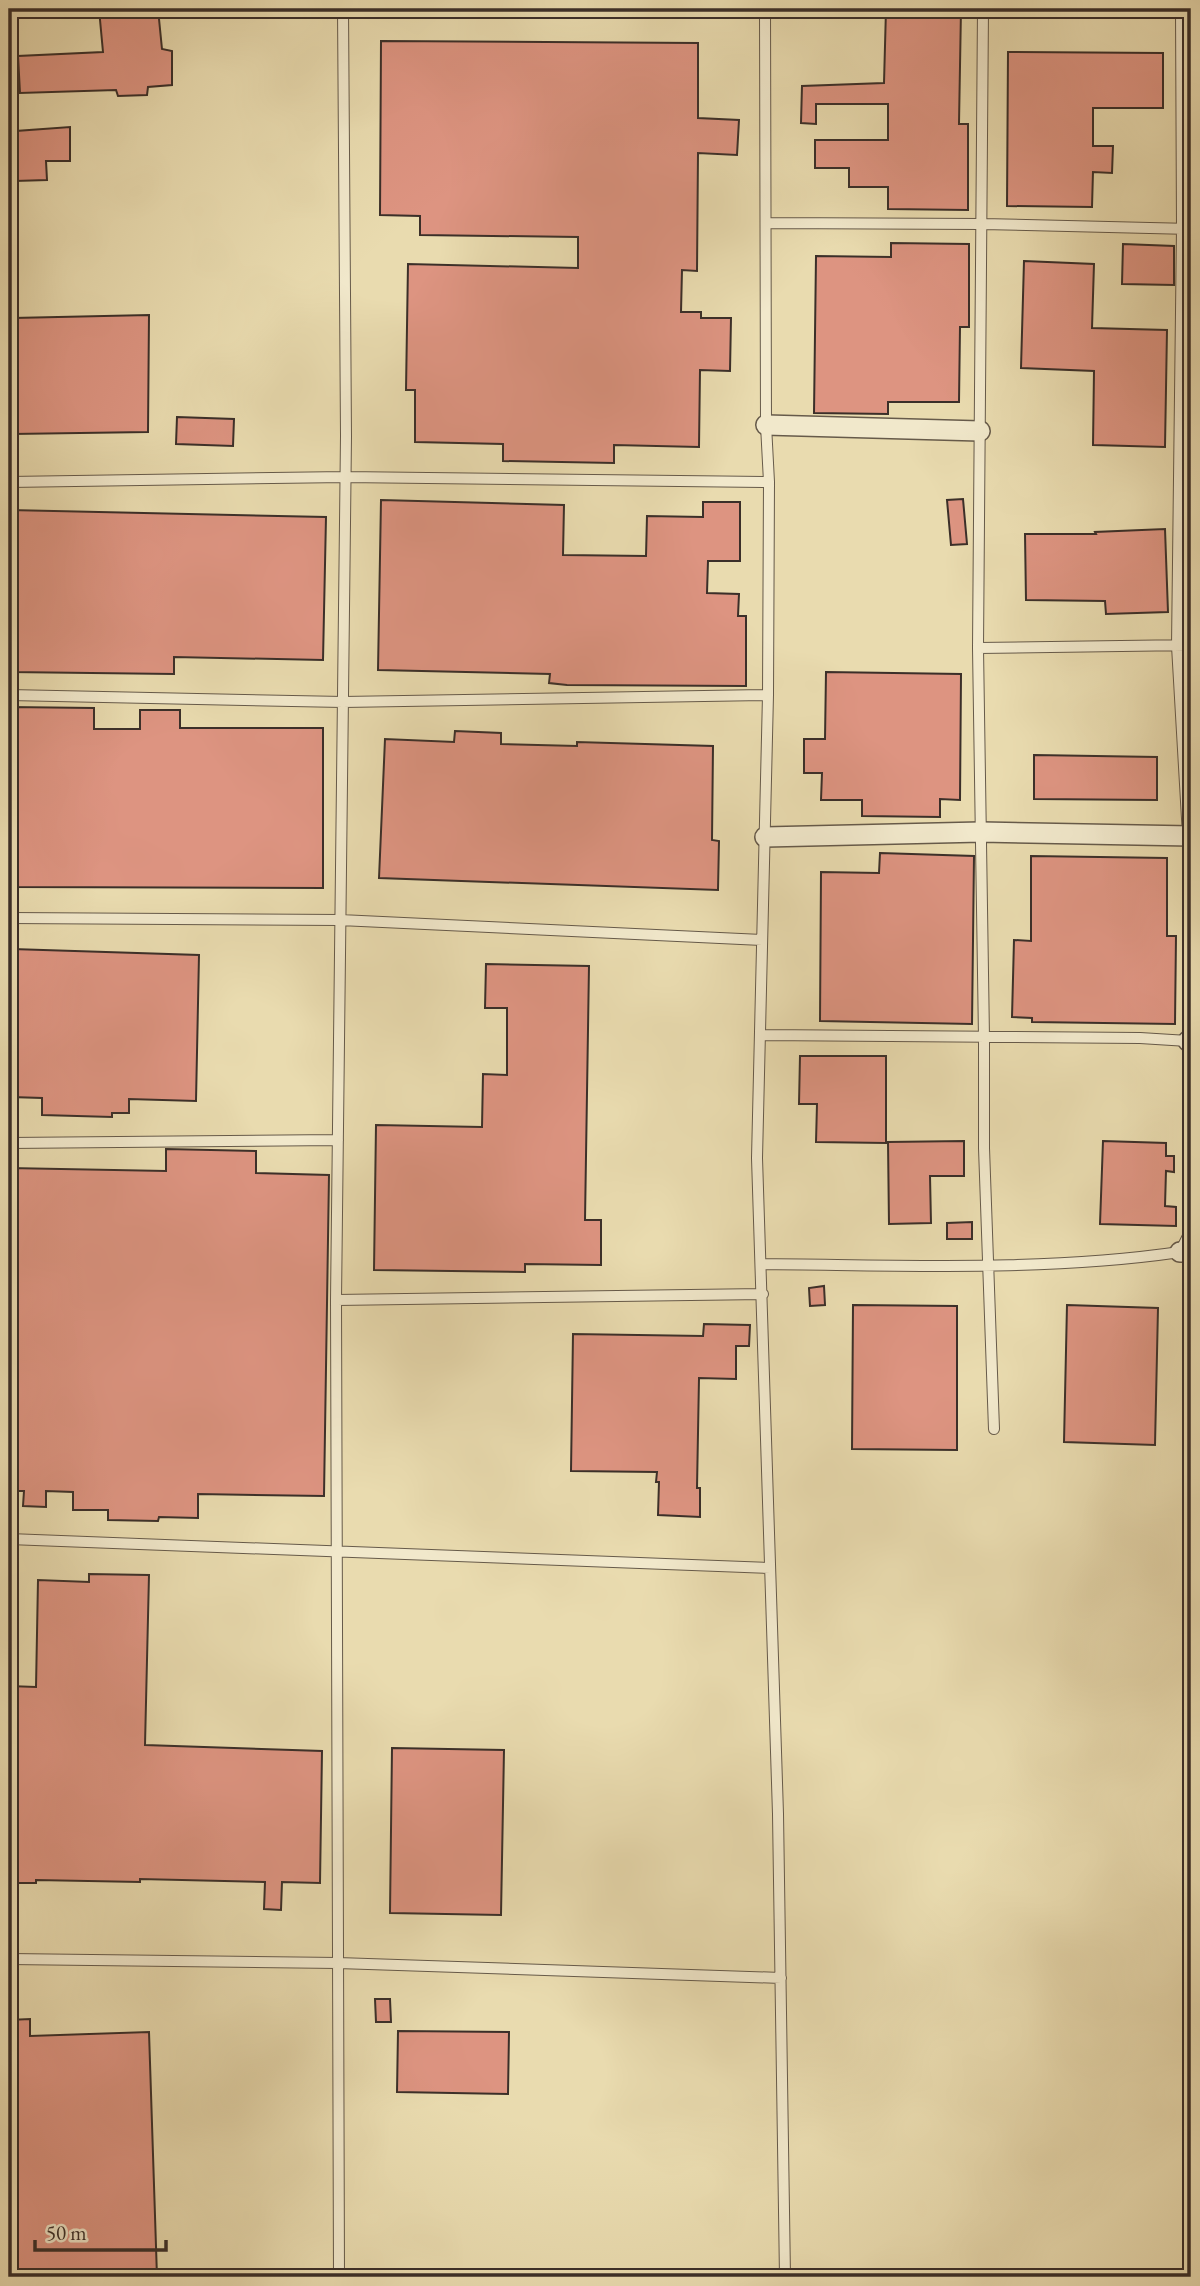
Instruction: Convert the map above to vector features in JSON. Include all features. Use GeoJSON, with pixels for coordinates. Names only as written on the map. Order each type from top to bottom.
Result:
{"type":"FeatureCollection","features":[{"type":"Feature","properties":{"kind":"street"},"geometry":{"type":"LineString","coordinates":[[766,425],[980,431]]}},
{"type":"Feature","properties":{"kind":"street"},"geometry":{"type":"LineString","coordinates":[[765,837],[981,832],[1190,836]]}},
{"type":"Feature","properties":{"kind":"lane"},"geometry":{"type":"LineString","coordinates":[[339,2277],[336,1300],[345,477],[343,9]]}},
{"type":"Feature","properties":{"kind":"lane"},"geometry":{"type":"LineString","coordinates":[[765,9],[768,695],[757,1158],[781,1978],[785,2277]]}},
{"type":"Feature","properties":{"kind":"lane"},"geometry":{"type":"LineString","coordinates":[[983,9],[978,648],[984,1148],[994,1429]]}},
{"type":"Feature","properties":{"kind":"lane"},"geometry":{"type":"LineString","coordinates":[[1181,9],[1187,229],[1177,646],[1190,836],[1191,1181]]}},
{"type":"Feature","properties":{"kind":"lane"},"geometry":{"type":"LineString","coordinates":[[766,223],[1187,229]]}},
{"type":"Feature","properties":{"kind":"lane"},"geometry":{"type":"LineString","coordinates":[[9,482],[345,477],[769,482]]}},
{"type":"Feature","properties":{"kind":"lane"},"geometry":{"type":"LineString","coordinates":[[978,648],[1191,645]]}},
{"type":"Feature","properties":{"kind":"lane"},"geometry":{"type":"LineString","coordinates":[[9,695],[343,702],[768,695]]}},
{"type":"Feature","properties":{"kind":"lane"},"geometry":{"type":"LineString","coordinates":[[9,918],[340,920],[762,940]]}},
{"type":"Feature","properties":{"kind":"lane"},"geometry":{"type":"LineString","coordinates":[[760,1035],[1140,1038],[1190,1041]]}},
{"type":"Feature","properties":{"kind":"lane"},"geometry":{"type":"LineString","coordinates":[[9,1143],[338,1140]]}},
{"type":"Feature","properties":{"kind":"lane"},"geometry":{"type":"LineString","coordinates":[[761,1264],[988,1265],[1132,1259],[1185,1252],[1191,1230]]}},
{"type":"Feature","properties":{"kind":"lane"},"geometry":{"type":"LineString","coordinates":[[336,1300],[763,1294]]}},
{"type":"Feature","properties":{"kind":"lane"},"geometry":{"type":"LineString","coordinates":[[9,1539],[770,1567]]}},
{"type":"Feature","properties":{"kind":"lane"},"geometry":{"type":"LineString","coordinates":[[9,1959],[338,1963],[781,1978]]}},
{"type":"Feature","properties":{"kind":"building"},"geometry":{"type":"Polygon","coordinates":[[[99,9],[158,9],[162,49],[172,51],[172,85],[148,87],[147,95],[118,96],[116,90],[20,93],[18,56],[103,52],[99,9]]]}},
{"type":"Feature","properties":{"kind":"building"},"geometry":{"type":"Polygon","coordinates":[[[886,9],[961,9],[959,124],[968,124],[968,210],[888,209],[888,187],[849,187],[849,168],[815,168],[815,140],[888,140],[888,104],[816,104],[816,124],[801,123],[802,86],[884,83],[886,9]]]}},
{"type":"Feature","properties":{"kind":"building"},"geometry":{"type":"Polygon","coordinates":[[[381,41],[698,43],[698,118],[739,120],[737,155],[698,153],[697,271],[682,270],[681,312],[701,312],[701,318],[731,318],[730,371],[700,370],[699,447],[614,445],[614,463],[503,461],[503,444],[415,442],[415,390],[406,390],[408,264],[578,268],[578,237],[420,235],[420,216],[380,215],[381,41]]]}},
{"type":"Feature","properties":{"kind":"building"},"geometry":{"type":"Polygon","coordinates":[[[1008,52],[1163,53],[1163,108],[1093,108],[1093,146],[1113,146],[1112,173],[1093,172],[1092,207],[1007,206],[1008,52]]]}},
{"type":"Feature","properties":{"kind":"building"},"geometry":{"type":"Polygon","coordinates":[[[70,127],[70,161],[46,161],[47,180],[15,181],[16,131],[70,127]]]}},
{"type":"Feature","properties":{"kind":"building"},"geometry":{"type":"Polygon","coordinates":[[[891,243],[969,244],[969,327],[960,327],[959,402],[888,402],[888,414],[814,413],[816,256],[891,257],[891,243]]]}},
{"type":"Feature","properties":{"kind":"building"},"geometry":{"type":"Polygon","coordinates":[[[1123,244],[1174,246],[1174,285],[1122,284],[1123,244]]]}},
{"type":"Feature","properties":{"kind":"building"},"geometry":{"type":"Polygon","coordinates":[[[1024,261],[1094,264],[1092,328],[1167,330],[1165,447],[1093,445],[1094,371],[1021,368],[1024,261]]]}},
{"type":"Feature","properties":{"kind":"building"},"geometry":{"type":"Polygon","coordinates":[[[149,315],[148,432],[12,434],[13,318],[149,315]]]}},
{"type":"Feature","properties":{"kind":"building"},"geometry":{"type":"Polygon","coordinates":[[[177,417],[234,419],[233,446],[176,444],[177,417]]]}},
{"type":"Feature","properties":{"kind":"building"},"geometry":{"type":"Polygon","coordinates":[[[963,499],[967,544],[951,545],[947,500],[963,499]]]}},
{"type":"Feature","properties":{"kind":"building"},"geometry":{"type":"Polygon","coordinates":[[[381,500],[564,505],[563,555],[646,556],[647,516],[703,517],[703,502],[740,502],[740,561],[708,561],[707,593],[739,594],[738,616],[746,616],[746,686],[567,685],[549,683],[550,674],[378,670],[381,500]]]}},
{"type":"Feature","properties":{"kind":"building"},"geometry":{"type":"Polygon","coordinates":[[[9,510],[326,517],[323,660],[174,657],[174,674],[9,672],[9,510]]]}},
{"type":"Feature","properties":{"kind":"building"},"geometry":{"type":"Polygon","coordinates":[[[1165,529],[1168,612],[1106,614],[1105,601],[1026,600],[1025,534],[1096,534],[1095,532],[1165,529]]]}},
{"type":"Feature","properties":{"kind":"building"},"geometry":{"type":"Polygon","coordinates":[[[826,672],[961,674],[960,800],[940,799],[940,817],[862,816],[862,800],[821,800],[822,773],[804,773],[804,739],[825,739],[826,672]]]}},
{"type":"Feature","properties":{"kind":"building"},"geometry":{"type":"Polygon","coordinates":[[[9,707],[94,708],[94,729],[140,729],[140,710],[180,710],[180,728],[323,728],[323,888],[9,887],[9,707]]]}},
{"type":"Feature","properties":{"kind":"building"},"geometry":{"type":"Polygon","coordinates":[[[455,731],[501,733],[501,744],[577,746],[577,742],[713,746],[712,840],[719,841],[718,890],[379,878],[385,739],[454,742],[455,731]]]}},
{"type":"Feature","properties":{"kind":"building"},"geometry":{"type":"Polygon","coordinates":[[[1034,755],[1157,757],[1157,800],[1034,799],[1034,755]]]}},
{"type":"Feature","properties":{"kind":"building"},"geometry":{"type":"Polygon","coordinates":[[[880,853],[974,856],[972,1024],[820,1021],[821,872],[879,873],[880,853]]]}},
{"type":"Feature","properties":{"kind":"building"},"geometry":{"type":"Polygon","coordinates":[[[1031,856],[1167,858],[1167,936],[1176,936],[1175,1024],[1032,1022],[1032,1018],[1012,1017],[1014,940],[1031,941],[1031,856]]]}},
{"type":"Feature","properties":{"kind":"building"},"geometry":{"type":"Polygon","coordinates":[[[12,949],[199,955],[196,1101],[129,1099],[129,1113],[112,1113],[112,1117],[42,1115],[42,1098],[11,1097],[12,1046],[9,1046],[9,1019],[12,949]]]}},
{"type":"Feature","properties":{"kind":"building"},"geometry":{"type":"Polygon","coordinates":[[[486,964],[589,966],[585,1220],[601,1220],[601,1265],[525,1264],[525,1272],[374,1270],[376,1125],[482,1127],[483,1074],[507,1075],[507,1008],[485,1008],[486,964]]]}},
{"type":"Feature","properties":{"kind":"building"},"geometry":{"type":"Polygon","coordinates":[[[800,1056],[886,1056],[886,1143],[816,1142],[817,1104],[799,1104],[800,1056]]]}},
{"type":"Feature","properties":{"kind":"building"},"geometry":{"type":"Polygon","coordinates":[[[964,1141],[964,1176],[930,1176],[931,1223],[889,1224],[888,1142],[964,1141]]]}},
{"type":"Feature","properties":{"kind":"building"},"geometry":{"type":"Polygon","coordinates":[[[1103,1141],[1166,1143],[1166,1156],[1174,1156],[1174,1172],[1166,1171],[1165,1206],[1176,1207],[1176,1226],[1100,1224],[1103,1141]]]}},
{"type":"Feature","properties":{"kind":"building"},"geometry":{"type":"Polygon","coordinates":[[[166,1149],[256,1151],[256,1173],[329,1175],[324,1496],[198,1494],[198,1518],[159,1517],[158,1521],[108,1520],[108,1510],[73,1510],[73,1492],[46,1491],[46,1507],[23,1506],[24,1491],[10,1491],[14,1214],[9,1214],[9,1168],[166,1171],[166,1149]]]}},
{"type":"Feature","properties":{"kind":"building"},"geometry":{"type":"Polygon","coordinates":[[[972,1222],[972,1239],[947,1239],[947,1223],[972,1222]]]}},
{"type":"Feature","properties":{"kind":"building"},"geometry":{"type":"Polygon","coordinates":[[[824,1286],[825,1305],[810,1306],[809,1288],[824,1286]]]}},
{"type":"Feature","properties":{"kind":"building"},"geometry":{"type":"Polygon","coordinates":[[[853,1305],[957,1306],[957,1450],[852,1449],[853,1305]]]}},
{"type":"Feature","properties":{"kind":"building"},"geometry":{"type":"Polygon","coordinates":[[[1067,1305],[1158,1308],[1155,1445],[1064,1442],[1067,1305]]]}},
{"type":"Feature","properties":{"kind":"building"},"geometry":{"type":"Polygon","coordinates":[[[704,1324],[750,1325],[749,1346],[736,1346],[736,1379],[699,1378],[697,1488],[700,1488],[700,1517],[658,1515],[657,1472],[571,1471],[573,1334],[703,1336],[704,1324]]]}},
{"type":"Feature","properties":{"kind":"building"},"geometry":{"type":"Polygon","coordinates":[[[89,1574],[149,1575],[145,1745],[322,1751],[320,1883],[282,1882],[281,1910],[264,1909],[265,1882],[140,1879],[140,1882],[36,1880],[36,1883],[9,1883],[9,1798],[13,1798],[14,1719],[9,1719],[9,1686],[36,1687],[38,1580],[89,1582],[89,1574]]]}},
{"type":"Feature","properties":{"kind":"building"},"geometry":{"type":"Polygon","coordinates":[[[392,1748],[504,1750],[501,1915],[390,1913],[392,1748]]]}},
{"type":"Feature","properties":{"kind":"building"},"geometry":{"type":"Polygon","coordinates":[[[375,1999],[390,1999],[391,2022],[376,2022],[375,1999]]]}},
{"type":"Feature","properties":{"kind":"building"},"geometry":{"type":"Polygon","coordinates":[[[30,2019],[30,2036],[149,2032],[157,2277],[9,2277],[9,2020],[30,2019]]]}},
{"type":"Feature","properties":{"kind":"building"},"geometry":{"type":"Polygon","coordinates":[[[398,2031],[509,2032],[508,2094],[397,2092],[398,2031]]]}}]}
